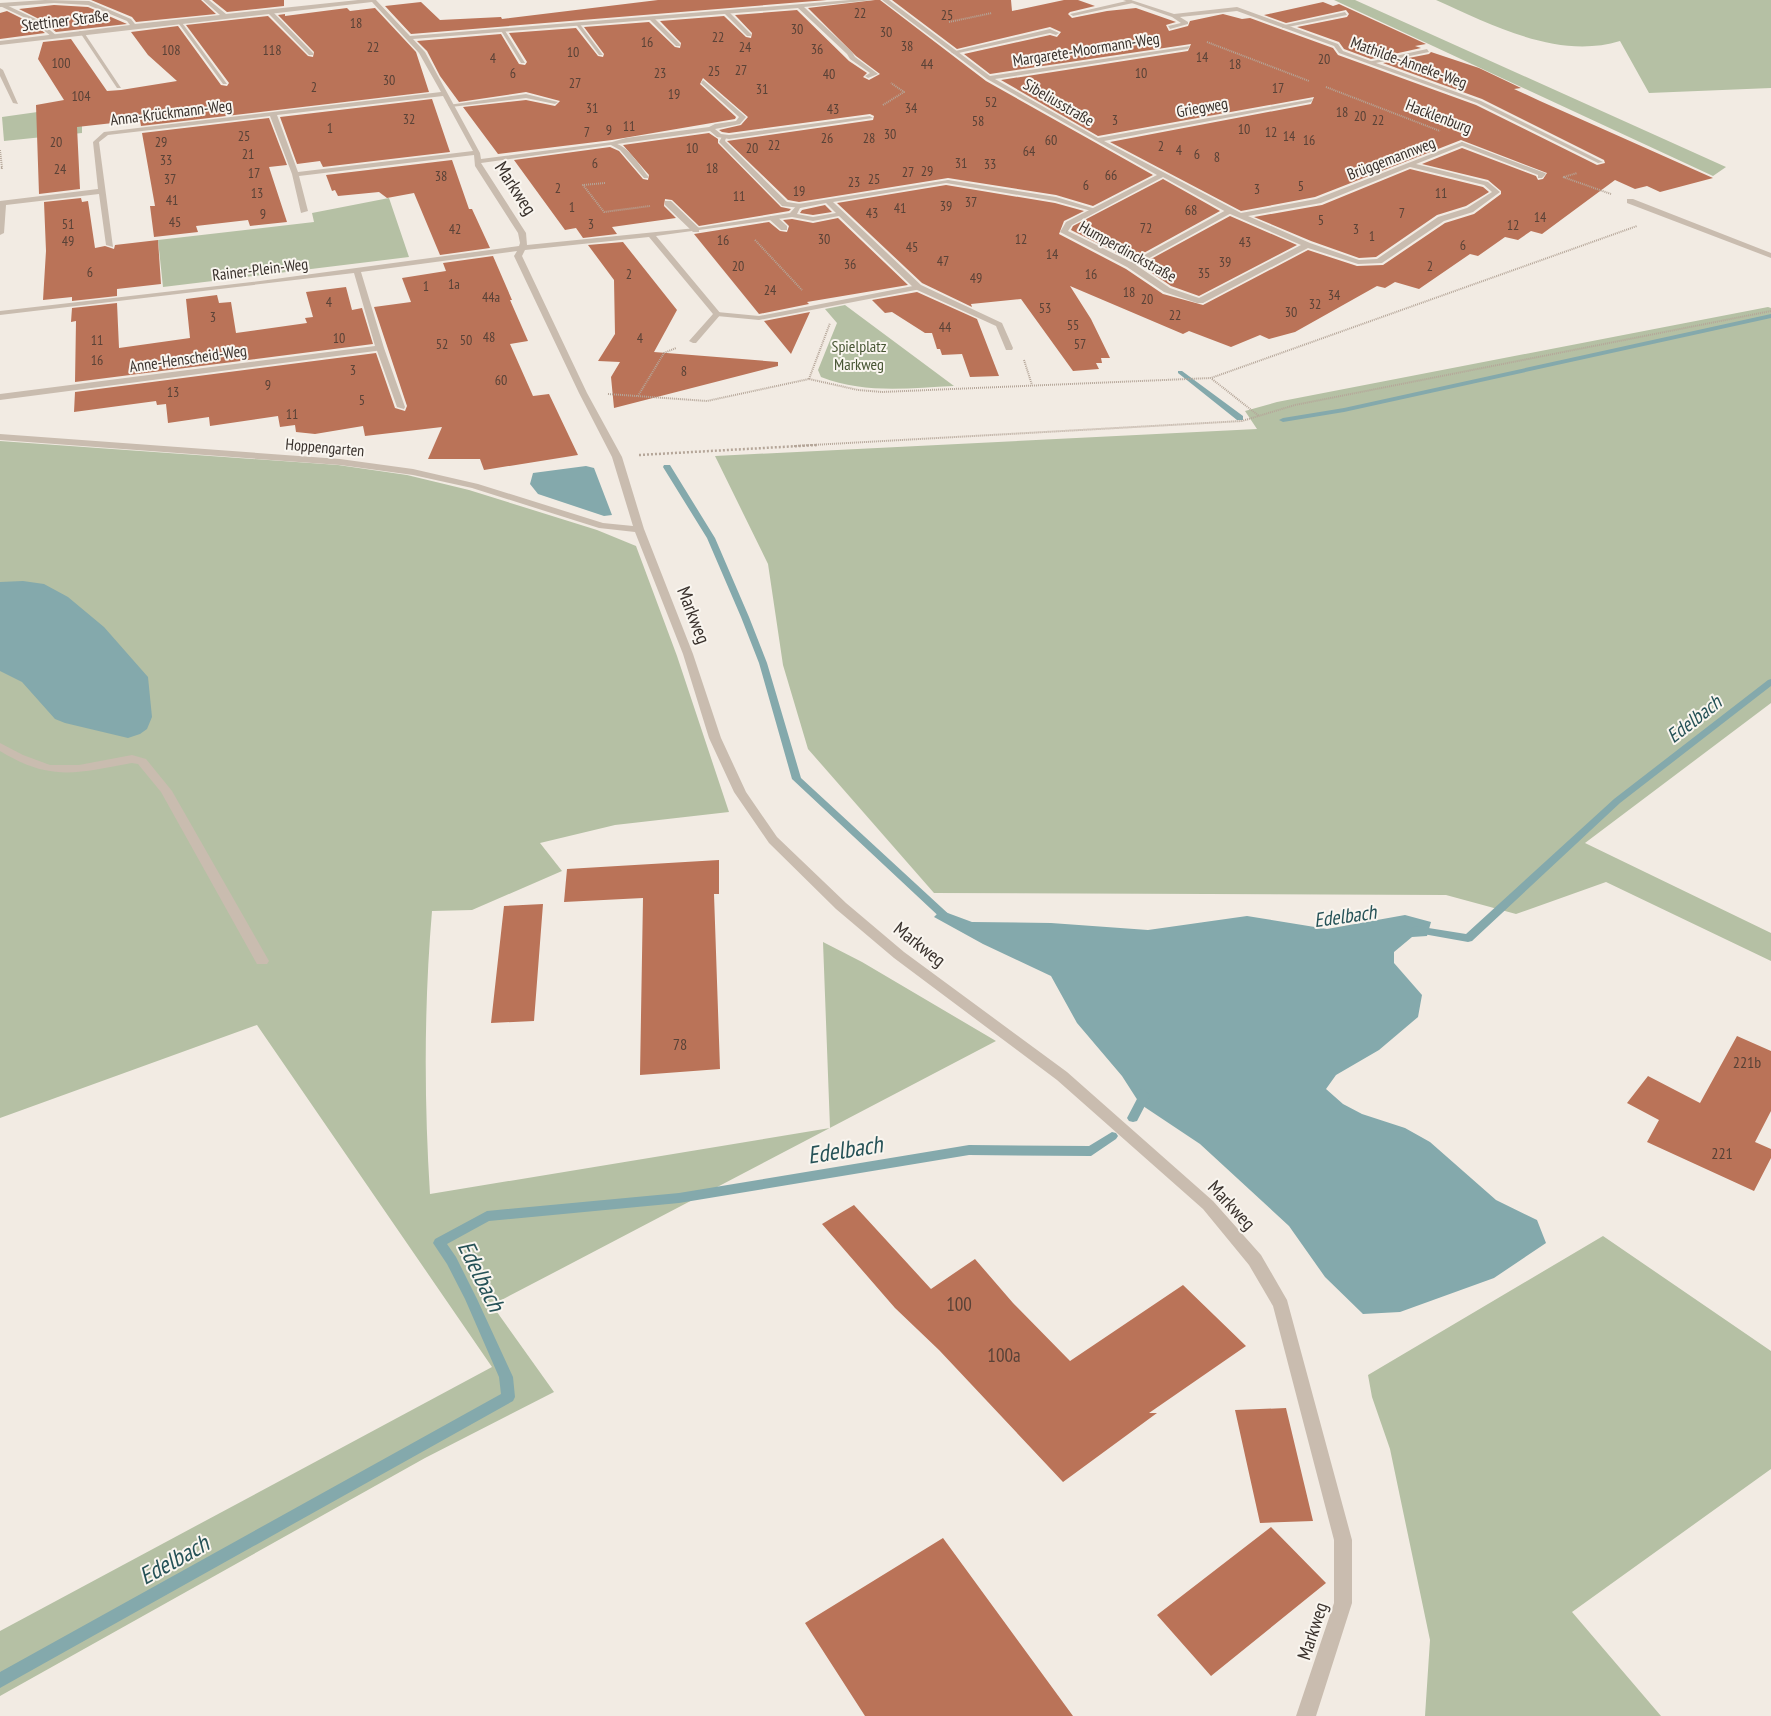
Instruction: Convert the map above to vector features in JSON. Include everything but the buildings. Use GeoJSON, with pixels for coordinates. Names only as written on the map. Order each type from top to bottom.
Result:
{"type":"FeatureCollection","features":[{"type":"Feature","properties":{"kind":"street"},"geometry":{"type":"LineString","coordinates":[[1,5],[54,0],[89,2],[129,20],[134,26]]}},
{"type":"Feature","properties":{"kind":"street"},"geometry":{"type":"LineString","coordinates":[[206,0],[224,16]]}},
{"type":"Feature","properties":{"kind":"street","name":"Stettiner Straße"},"geometry":{"type":"LineString","coordinates":[[0,43],[81,32],[373,0]]}},
{"type":"Feature","properties":{"kind":"street","name":"Markweg"},"geometry":{"type":"LineString","coordinates":[[373,0],[422,52],[477,157],[478,166],[522,233],[524,243],[518,256],[583,392],[617,457],[639,529],[688,654],[715,738],[740,792],[773,840],[842,906],[899,955],[1062,1076],[1208,1205],[1255,1260],[1272,1290],[1280,1305],[1342,1540],[1343,1603],[1306,1716]]}},
{"type":"Feature","properties":{"kind":"street"},"geometry":{"type":"LineString","coordinates":[[409,38],[870,0]]}},
{"type":"Feature","properties":{"kind":"street","name":"Sibeliusstraße"},"geometry":{"type":"LineString","coordinates":[[885,0],[989,78],[1097,140],[1230,210],[1307,245],[1358,262],[1379,261],[1441,219],[1470,210],[1496,192],[1486,183],[1410,165]]}},
{"type":"Feature","properties":{"kind":"street"},"geometry":{"type":"LineString","coordinates":[[1073,14],[1128,1],[1174,16],[1186,23],[1170,27]]}},
{"type":"Feature","properties":{"kind":"street"},"geometry":{"type":"LineString","coordinates":[[1,5],[36,20],[54,36]]}},
{"type":"Feature","properties":{"kind":"street"},"geometry":{"type":"LineString","coordinates":[[800,6],[850,53],[852,58],[875,74]]}},
{"type":"Feature","properties":{"kind":"street","name":"Mathilde-Anneke-Weg"},"geometry":{"type":"LineString","coordinates":[[1174,16],[1237,9],[1336,45],[1341,52],[1479,102],[1600,162]]}},
{"type":"Feature","properties":{"kind":"street"},"geometry":{"type":"LineString","coordinates":[[269,11],[311,54]]}},
{"type":"Feature","properties":{"kind":"street"},"geometry":{"type":"LineString","coordinates":[[726,12],[749,35]]}},
{"type":"Feature","properties":{"kind":"street"},"geometry":{"type":"LineString","coordinates":[[1283,26],[1345,14]]}},
{"type":"Feature","properties":{"kind":"street"},"geometry":{"type":"LineString","coordinates":[[651,18],[678,45]]}},
{"type":"Feature","properties":{"kind":"street"},"geometry":{"type":"LineString","coordinates":[[178,21],[226,82]]}},
{"type":"Feature","properties":{"kind":"street"},"geometry":{"type":"LineString","coordinates":[[577,24],[601,54]]}},
{"type":"Feature","properties":{"kind":"street"},"geometry":{"type":"LineString","coordinates":[[502,30],[523,62]]}},
{"type":"Feature","properties":{"kind":"street"},"geometry":{"type":"LineString","coordinates":[[954,52],[1050,31],[1056,33]]}},
{"type":"Feature","properties":{"kind":"street"},"geometry":{"type":"LineString","coordinates":[[81,32],[120,87]]}},
{"type":"Feature","properties":{"kind":"street","name":"Margarete-Moormann-Weg"},"geometry":{"type":"LineString","coordinates":[[989,78],[1188,47]]}},
{"type":"Feature","properties":{"kind":"street"},"geometry":{"type":"LineString","coordinates":[[1371,62],[1427,51]]}},
{"type":"Feature","properties":{"kind":"street"},"geometry":{"type":"LineString","coordinates":[[0,70],[16,103]]}},
{"type":"Feature","properties":{"kind":"street"},"geometry":{"type":"LineString","coordinates":[[868,76],[875,74]]}},
{"type":"Feature","properties":{"kind":"street"},"geometry":{"type":"LineString","coordinates":[[703,82],[743,117],[738,123]]}},
{"type":"Feature","properties":{"kind":"street","name":"Anna-Krückmann-Weg"},"geometry":{"type":"LineString","coordinates":[[110,244],[96,142],[101,135],[115,131],[444,94]]}},
{"type":"Feature","properties":{"kind":"street"},"geometry":{"type":"LineString","coordinates":[[451,105],[526,96],[555,102]]}},
{"type":"Feature","properties":{"kind":"street","name":"Griegweg"},"geometry":{"type":"LineString","coordinates":[[1097,140],[1312,100]]}},
{"type":"Feature","properties":{"kind":"street"},"geometry":{"type":"LineString","coordinates":[[273,114],[294,174],[304,211]]}},
{"type":"Feature","properties":{"kind":"street"},"geometry":{"type":"LineString","coordinates":[[711,129],[719,136],[725,136],[750,132],[763,133],[870,118]]}},
{"type":"Feature","properties":{"kind":"street"},"geometry":{"type":"LineString","coordinates":[[477,157],[613,144],[626,140],[711,129],[715,126],[738,123],[742,123],[750,132]]}},
{"type":"Feature","properties":{"kind":"street"},"geometry":{"type":"LineString","coordinates":[[725,136],[721,141],[785,204],[798,206],[828,202],[948,182],[1056,199],[1094,210]]}},
{"type":"Feature","properties":{"kind":"street"},"geometry":{"type":"LineString","coordinates":[[613,144],[622,149],[646,178]]}},
{"type":"Feature","properties":{"kind":"street","name":"Brüggemannweg"},"geometry":{"type":"LineString","coordinates":[[1241,215],[1318,201],[1462,144],[1543,174],[1540,177]]}},
{"type":"Feature","properties":{"kind":"street","name":"Markweg"},"geometry":{"type":"LineString","coordinates":[[294,174],[477,157]]}},
{"type":"Feature","properties":{"kind":"street","name":"Humperdinckstraße"},"geometry":{"type":"LineString","coordinates":[[1162,175],[1068,224],[1064,232],[1130,264],[1167,290],[1200,301],[1307,245]]}},
{"type":"Feature","properties":{"kind":"street"},"geometry":{"type":"LineString","coordinates":[[0,233],[1,203],[102,191]]}},
{"type":"Feature","properties":{"kind":"street"},"geometry":{"type":"LineString","coordinates":[[1630,201],[1771,256]]}},
{"type":"Feature","properties":{"kind":"street"},"geometry":{"type":"LineString","coordinates":[[828,202],[918,287],[999,325],[1008,348]]}},
{"type":"Feature","properties":{"kind":"street"},"geometry":{"type":"LineString","coordinates":[[668,203],[696,230]]}},
{"type":"Feature","properties":{"kind":"street"},"geometry":{"type":"LineString","coordinates":[[792,215],[798,206]]}},
{"type":"Feature","properties":{"kind":"street"},"geometry":{"type":"LineString","coordinates":[[1130,264],[1230,210]]}},
{"type":"Feature","properties":{"kind":"street","name":"Rainer-Plein-Weg"},"geometry":{"type":"LineString","coordinates":[[0,313],[522,248],[696,230],[792,215],[813,219],[841,214]]}},
{"type":"Feature","properties":{"kind":"street"},"geometry":{"type":"LineString","coordinates":[[773,218],[784,228]]}},
{"type":"Feature","properties":{"kind":"street"},"geometry":{"type":"LineString","coordinates":[[650,234],[717,314],[759,318],[918,287]]}},
{"type":"Feature","properties":{"kind":"street"},"geometry":{"type":"LineString","coordinates":[[357,270],[380,348],[401,407]]}},
{"type":"Feature","properties":{"kind":"street"},"geometry":{"type":"LineString","coordinates":[[693,341],[717,314]]}},
{"type":"Feature","properties":{"kind":"street","name":"Anne-Henscheid-Weg"},"geometry":{"type":"LineString","coordinates":[[0,397],[380,348]]}},
{"type":"Feature","properties":{"kind":"street","name":"Hoppengarten"},"geometry":{"type":"LineString","coordinates":[[0,437],[340,462],[413,472],[475,486],[602,526],[639,529]]}},
{"type":"Feature","properties":{"kind":"street"},"geometry":{"type":"LineString","coordinates":[[0,746],[30,765],[47,770],[70,771],[132,760],[142,761],[166,791],[262,962]]}},
{"type":"Feature","properties":{"kind":"path"},"geometry":{"type":"LineString","coordinates":[[920,26],[992,13]]}},
{"type":"Feature","properties":{"kind":"path"},"geometry":{"type":"LineString","coordinates":[[1170,27],[1311,82]]}},
{"type":"Feature","properties":{"kind":"path"},"geometry":{"type":"LineString","coordinates":[[870,118],[869,114],[904,92],[875,74]]}},
{"type":"Feature","properties":{"kind":"path","name":"Hacklenburg"},"geometry":{"type":"LineString","coordinates":[[1320,85],[1441,131]]}},
{"type":"Feature","properties":{"kind":"path"},"geometry":{"type":"LineString","coordinates":[[0,150],[2,168],[0,168]]}},
{"type":"Feature","properties":{"kind":"path"},"geometry":{"type":"LineString","coordinates":[[1563,177],[1630,201]]}},
{"type":"Feature","properties":{"kind":"path"},"geometry":{"type":"LineString","coordinates":[[605,183],[583,185],[604,212],[668,203]]}},
{"type":"Feature","properties":{"kind":"path"},"geometry":{"type":"LineString","coordinates":[[583,392],[707,401],[809,379],[858,390],[882,392],[1211,378],[1666,216]]}},
{"type":"Feature","properties":{"kind":"path"},"geometry":{"type":"LineString","coordinates":[[740,223],[818,307],[830,324],[809,379]]}},
{"type":"Feature","properties":{"kind":"path"},"geometry":{"type":"LineString","coordinates":[[617,457],[1242,421],[1295,405],[1771,311]]}},
{"type":"Feature","properties":{"kind":"path"},"geometry":{"type":"LineString","coordinates":[[638,396],[664,353],[693,341]]}},
{"type":"Feature","properties":{"kind":"path"},"geometry":{"type":"LineString","coordinates":[[1008,348],[1022,354],[1032,385]]}},
{"type":"Feature","properties":{"kind":"path"},"geometry":{"type":"LineString","coordinates":[[1211,378],[1259,416]]}},
{"type":"Feature","properties":{"kind":"green space"},"geometry":{"type":"Polygon","coordinates":[[[1334,0],[1355,0],[1726,167],[1713,176],[1334,0]]]}},
{"type":"Feature","properties":{"kind":"green space"},"geometry":{"type":"Polygon","coordinates":[[[1436,0],[1771,0],[1771,88],[1649,93],[1620,41],[1597,46],[1549,43],[1502,29],[1436,0]]]}},
{"type":"Feature","properties":{"kind":"green space"},"geometry":{"type":"Polygon","coordinates":[[[94,104],[82,119],[82,133],[4,141],[2,117],[94,104]]]}},
{"type":"Feature","properties":{"kind":"green space"},"geometry":{"type":"Polygon","coordinates":[[[389,198],[409,257],[163,287],[158,240],[314,222],[312,213],[389,198]]]}},
{"type":"Feature","properties":{"kind":"green space","name":"Spielplatz Markweg"},"geometry":{"type":"Polygon","coordinates":[[[845,305],[954,386],[903,389],[870,388],[854,386],[821,377],[818,370],[837,323],[825,309],[845,305]]]}},
{"type":"Feature","properties":{"kind":"green space"},"geometry":{"type":"Polygon","coordinates":[[[1768,307],[1771,308],[1771,703],[1585,843],[1771,933],[1771,961],[1606,882],[1516,914],[1446,895],[934,893],[808,749],[783,665],[768,564],[715,456],[1257,429],[1245,411],[1277,402],[1768,307]]]}},
{"type":"Feature","properties":{"kind":"green space"},"geometry":{"type":"Polygon","coordinates":[[[0,441],[338,465],[407,475],[469,490],[597,530],[636,546],[677,656],[729,812],[615,825],[540,843],[562,871],[472,910],[432,911],[427,982],[426,1052],[430,1194],[830,1128],[492,1305],[554,1392],[425,1458],[0,1696],[0,1631],[492,1367],[257,1025],[0,1118],[0,441]]]}},
{"type":"Feature","properties":{"kind":"green space"},"geometry":{"type":"Polygon","coordinates":[[[823,942],[862,962],[996,1041],[830,1128],[823,942]]]}},
{"type":"Feature","properties":{"kind":"green space"},"geometry":{"type":"Polygon","coordinates":[[[1603,1236],[1771,1351],[1771,1469],[1572,1612],[1661,1716],[1425,1716],[1430,1640],[1390,1449],[1372,1397],[1368,1375],[1603,1236]]]}},
{"type":"Feature","properties":{"kind":"water"},"geometry":{"type":"Polygon","coordinates":[[[586,466],[594,468],[612,515],[604,516],[538,494],[530,484],[533,473],[586,466]]]}},
{"type":"Feature","properties":{"kind":"water"},"geometry":{"type":"Polygon","coordinates":[[[23,581],[44,584],[68,597],[104,627],[148,677],[152,717],[147,729],[140,734],[128,738],[65,723],[55,719],[22,682],[0,671],[0,582],[23,581]]]}},
{"type":"Feature","properties":{"kind":"water"},"geometry":{"type":"Polygon","coordinates":[[[945,912],[972,922],[1051,923],[1148,930],[1247,916],[1327,929],[1405,915],[1431,922],[1427,936],[1412,937],[1394,952],[1394,963],[1422,995],[1418,1017],[1379,1050],[1336,1075],[1326,1089],[1343,1104],[1362,1114],[1405,1128],[1430,1142],[1496,1200],[1537,1220],[1546,1243],[1494,1278],[1400,1312],[1363,1314],[1325,1277],[1289,1226],[1200,1144],[1140,1104],[1122,1076],[1077,1023],[1051,976],[983,944],[934,917],[938,913],[945,912]]]}},
{"type":"Feature","properties":{"kind":"waterway"},"geometry":{"type":"LineString","coordinates":[[1283,420],[1344,410],[1771,316]]}},
{"type":"Feature","properties":{"kind":"waterway"},"geometry":{"type":"LineString","coordinates":[[1180,372],[1240,418]]}},
{"type":"Feature","properties":{"kind":"waterway"},"geometry":{"type":"LineString","coordinates":[[667,467],[711,538],[745,617],[763,663],[797,779],[950,921]]}},
{"type":"Feature","properties":{"kind":"waterway","name":"Edelbach"},"geometry":{"type":"LineString","coordinates":[[1416,930],[1468,938],[1617,801],[1771,682]]}},
{"type":"Feature","properties":{"kind":"waterway","name":"Edelbach"},"geometry":{"type":"LineString","coordinates":[[1133,1118],[1144,1096],[1141,1093]]}},
{"type":"Feature","properties":{"kind":"waterway","name":"Edelbach"},"geometry":{"type":"LineString","coordinates":[[0,1680],[508,1397],[506,1377],[471,1299],[452,1261],[439,1243],[487,1216],[679,1198],[969,1150],[1091,1151],[1112,1136]]}}]}
